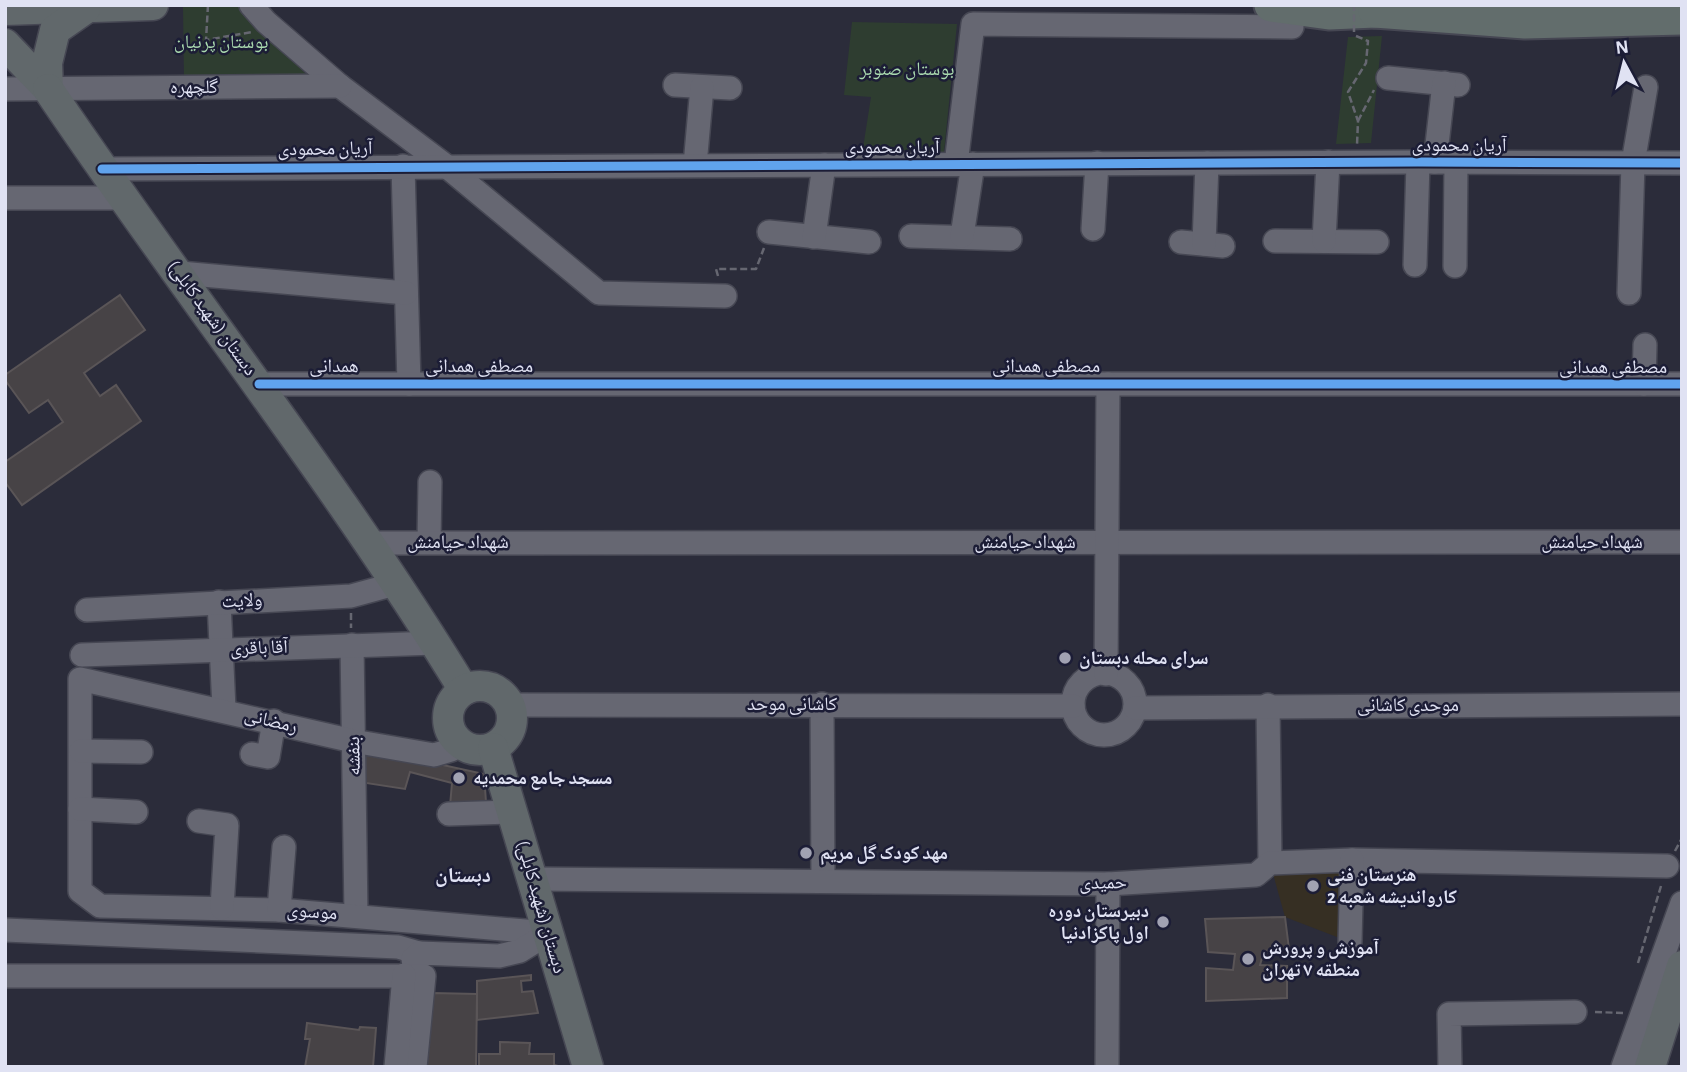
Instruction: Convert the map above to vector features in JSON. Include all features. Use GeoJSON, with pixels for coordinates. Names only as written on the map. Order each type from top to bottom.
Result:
{"type":"FeatureCollection","features":[{"type":"Feature","properties":{"kind":"highway"},"geometry":{"type":"LineString","coordinates":[[1361,16],[1538,5]]}},
{"type":"Feature","properties":{"kind":"highway"},"geometry":{"type":"LineString","coordinates":[[1281,16],[1329,13],[1525,22],[1682,18]]}},
{"type":"Feature","properties":{"kind":"main road"},"geometry":{"type":"LineString","coordinates":[[5,10],[153,5]]}},
{"type":"Feature","properties":{"kind":"main road"},"geometry":{"type":"LineString","coordinates":[[48,89],[47,62],[55,30],[85,9]]}},
{"type":"Feature","properties":{"kind":"main road","name":"دبستان (شهید کابلی)"},"geometry":{"type":"LineString","coordinates":[[5,44],[48,89],[122,198],[260,384],[464,690]]}},
{"type":"Feature","properties":{"kind":"main road"},"geometry":{"type":"LineString","coordinates":[[475,686],[491,688],[501,693],[510,705],[508,732],[493,748],[473,750],[459,744],[450,732],[448,714],[454,699],[464,690],[475,686]]}},
{"type":"Feature","properties":{"kind":"main road","name":"دبستان (شهید کابلی)"},"geometry":{"type":"LineString","coordinates":[[493,748],[588,1067]]}},
{"type":"Feature","properties":{"kind":"main road"},"geometry":{"type":"LineString","coordinates":[[1650,1067],[1682,967]]}},
{"type":"Feature","properties":{"kind":"street"},"geometry":{"type":"LineString","coordinates":[[251,5],[266,22],[340,86],[446,166],[600,293],[725,296]]}},
{"type":"Feature","properties":{"kind":"street"},"geometry":{"type":"LineString","coordinates":[[962,236],[974,24],[1281,16]]}},
{"type":"Feature","properties":{"kind":"street"},"geometry":{"type":"LineString","coordinates":[[1378,79],[1452,84],[1415,265]]}},
{"type":"Feature","properties":{"kind":"street"},"geometry":{"type":"LineString","coordinates":[[675,85],[730,88]]}},
{"type":"Feature","properties":{"kind":"street","name":"گلچهره"},"geometry":{"type":"LineString","coordinates":[[5,89],[340,86]]}},
{"type":"Feature","properties":{"kind":"street"},"geometry":{"type":"LineString","coordinates":[[695,165],[702,87]]}},
{"type":"Feature","properties":{"kind":"street"},"geometry":{"type":"LineString","coordinates":[[1629,293],[1633,163],[1646,87]]}},
{"type":"Feature","properties":{"kind":"street"},"geometry":{"type":"LineString","coordinates":[[1324,241],[1328,162]]}},
{"type":"Feature","properties":{"kind":"street","name":"آریان محمودی"},"geometry":{"type":"LineString","coordinates":[[102,169],[1328,162],[1682,163]]}},
{"type":"Feature","properties":{"kind":"street"},"geometry":{"type":"LineString","coordinates":[[1436,162],[1455,267]]}},
{"type":"Feature","properties":{"kind":"street"},"geometry":{"type":"LineString","coordinates":[[1093,229],[1097,163]]}},
{"type":"Feature","properties":{"kind":"street"},"geometry":{"type":"LineString","coordinates":[[1203,244],[1207,163]]}},
{"type":"Feature","properties":{"kind":"street"},"geometry":{"type":"LineString","coordinates":[[814,237],[824,165]]}},
{"type":"Feature","properties":{"kind":"street"},"geometry":{"type":"LineString","coordinates":[[402,166],[409,384]]}},
{"type":"Feature","properties":{"kind":"street"},"geometry":{"type":"LineString","coordinates":[[5,198],[122,198]]}},
{"type":"Feature","properties":{"kind":"street"},"geometry":{"type":"LineString","coordinates":[[769,232],[869,242]]}},
{"type":"Feature","properties":{"kind":"street"},"geometry":{"type":"LineString","coordinates":[[911,236],[1010,239]]}},
{"type":"Feature","properties":{"kind":"street"},"geometry":{"type":"LineString","coordinates":[[1275,241],[1377,242]]}},
{"type":"Feature","properties":{"kind":"street"},"geometry":{"type":"LineString","coordinates":[[180,273],[407,293]]}},
{"type":"Feature","properties":{"kind":"street"},"geometry":{"type":"LineString","coordinates":[[1644,384],[1645,345]]}},
{"type":"Feature","properties":{"kind":"street","name":"همدانی"},"geometry":{"type":"LineString","coordinates":[[260,384],[409,384]]}},
{"type":"Feature","properties":{"kind":"street","name":"مصطفی همدانی"},"geometry":{"type":"LineString","coordinates":[[409,384],[1682,384]]}},
{"type":"Feature","properties":{"kind":"street"},"geometry":{"type":"LineString","coordinates":[[1106,674],[1108,384]]}},
{"type":"Feature","properties":{"kind":"street"},"geometry":{"type":"LineString","coordinates":[[429,542],[430,482]]}},
{"type":"Feature","properties":{"kind":"street","name":"شهداد حیامنش"},"geometry":{"type":"LineString","coordinates":[[368,543],[1682,542]]}},
{"type":"Feature","properties":{"kind":"street","name":"ولایت"},"geometry":{"type":"LineString","coordinates":[[87,610],[351,596],[395,584]]}},
{"type":"Feature","properties":{"kind":"street"},"geometry":{"type":"LineString","coordinates":[[219,602],[224,709]]}},
{"type":"Feature","properties":{"kind":"street","name":"آقا باقری"},"geometry":{"type":"LineString","coordinates":[[82,655],[435,643]]}},
{"type":"Feature","properties":{"kind":"street","name":"بنفشه"},"geometry":{"type":"LineString","coordinates":[[352,645],[356,915]]}},
{"type":"Feature","properties":{"kind":"street"},"geometry":{"type":"LineString","coordinates":[[1106,674],[1124,681],[1135,698],[1135,708],[1132,718],[1118,732],[1099,735],[1082,725],[1073,706],[1079,687],[1096,675],[1106,674]]}},
{"type":"Feature","properties":{"kind":"street","name":"رمضانی"},"geometry":{"type":"LineString","coordinates":[[81,751],[80,679],[224,709],[354,741],[434,755],[452,750],[459,744]]}},
{"type":"Feature","properties":{"kind":"street"},"geometry":{"type":"LineString","coordinates":[[822,704],[823,881]]}},
{"type":"Feature","properties":{"kind":"street","name":"موحدی کاشانی"},"geometry":{"type":"LineString","coordinates":[[1135,708],[1682,704]]}},
{"type":"Feature","properties":{"kind":"street","name":"کاشانی موحد"},"geometry":{"type":"LineString","coordinates":[[510,705],[1073,706]]}},
{"type":"Feature","properties":{"kind":"street"},"geometry":{"type":"LineString","coordinates":[[1268,705],[1270,863]]}},
{"type":"Feature","properties":{"kind":"street"},"geometry":{"type":"LineString","coordinates":[[252,754],[268,757],[274,721]]}},
{"type":"Feature","properties":{"kind":"street"},"geometry":{"type":"LineString","coordinates":[[136,812],[80,809],[81,751],[141,752]]}},
{"type":"Feature","properties":{"kind":"street","name":"موسوی"},"geometry":{"type":"LineString","coordinates":[[80,809],[80,891],[100,906],[279,910],[550,933]]}},
{"type":"Feature","properties":{"kind":"street"},"geometry":{"type":"LineString","coordinates":[[449,814],[513,813]]}},
{"type":"Feature","properties":{"kind":"street"},"geometry":{"type":"LineString","coordinates":[[199,821],[227,825],[222,908]]}},
{"type":"Feature","properties":{"kind":"street"},"geometry":{"type":"LineString","coordinates":[[279,910],[284,847]]}},
{"type":"Feature","properties":{"kind":"street"},"geometry":{"type":"LineString","coordinates":[[1350,942],[1352,860]]}},
{"type":"Feature","properties":{"kind":"street","name":"حمیدی"},"geometry":{"type":"LineString","coordinates":[[534,879],[1108,884],[1256,875],[1270,863],[1352,860],[1667,866]]}},
{"type":"Feature","properties":{"kind":"street"},"geometry":{"type":"LineString","coordinates":[[1107,1067],[1108,884]]}},
{"type":"Feature","properties":{"kind":"street"},"geometry":{"type":"LineString","coordinates":[[1623,1067],[1682,903]]}},
{"type":"Feature","properties":{"kind":"street"},"geometry":{"type":"LineString","coordinates":[[5,930],[398,947],[419,953],[499,956],[520,951],[550,933]]}},
{"type":"Feature","properties":{"kind":"street"},"geometry":{"type":"LineString","coordinates":[[415,1067],[413,959],[419,953]]}},
{"type":"Feature","properties":{"kind":"street"},"geometry":{"type":"LineString","coordinates":[[5,976],[414,975]]}},
{"type":"Feature","properties":{"kind":"street"},"geometry":{"type":"LineString","coordinates":[[396,1067],[414,975]]}},
{"type":"Feature","properties":{"kind":"street"},"geometry":{"type":"LineString","coordinates":[[1450,1067],[1449,1014],[1575,1012]]}},
{"type":"Feature","properties":{"kind":"path"},"geometry":{"type":"LineString","coordinates":[[208,5],[206,40],[247,35]]}},
{"type":"Feature","properties":{"kind":"path"},"geometry":{"type":"LineString","coordinates":[[1349,33],[1368,41],[1366,62],[1349,92],[1359,121]]}},
{"type":"Feature","properties":{"kind":"path"},"geometry":{"type":"LineString","coordinates":[[1356,162],[1359,121],[1378,79],[1366,62]]}},
{"type":"Feature","properties":{"kind":"path"},"geometry":{"type":"LineString","coordinates":[[725,296],[716,269],[756,269],[769,232]]}},
{"type":"Feature","properties":{"kind":"path"},"geometry":{"type":"LineString","coordinates":[[351,596],[352,645]]}},
{"type":"Feature","properties":{"kind":"path"},"geometry":{"type":"LineString","coordinates":[[1636,973],[1667,866],[1682,838]]}},
{"type":"Feature","properties":{"kind":"path"},"geometry":{"type":"LineString","coordinates":[[1575,1012],[1624,1013]]}},
{"type":"Feature","properties":{"kind":"shaded area","name":"هنرستان فنی کارواندیشه شعبه 2"},"geometry":{"type":"Polygon","coordinates":[[[1348,860],[1350,942],[1285,917],[1270,863],[1348,860]]]}},
{"type":"Feature","properties":{"kind":"green space","name":"بوستان پرنیان"},"geometry":{"type":"Polygon","coordinates":[[[237,5],[307,75],[184,81],[183,7],[237,5]]]}},
{"type":"Feature","properties":{"kind":"green space","name":"بوستان صنوبر"},"geometry":{"type":"Polygon","coordinates":[[[852,22],[957,24],[944,152],[863,148],[871,97],[844,95],[852,22]]]}},
{"type":"Feature","properties":{"kind":"green space"},"geometry":{"type":"Polygon","coordinates":[[[1382,36],[1371,143],[1336,144],[1348,37],[1382,36]]]}},
{"type":"Feature","properties":{"kind":"building"},"geometry":{"type":"Polygon","coordinates":[[[120,295],[145,330],[84,373],[100,396],[116,385],[141,421],[22,505],[5,482],[5,462],[63,422],[48,400],[29,413],[5,380],[5,375],[120,295]]]}},
{"type":"Feature","properties":{"kind":"building","name":"مسجد جامع محمدیه"},"geometry":{"type":"Polygon","coordinates":[[[365,748],[484,774],[486,802],[450,806],[452,783],[410,772],[405,789],[366,783],[365,748]]]}},
{"type":"Feature","properties":{"kind":"building","name":"آموزش و پرورش منطقه ۷ تهران"},"geometry":{"type":"Polygon","coordinates":[[[1285,917],[1289,949],[1264,951],[1260,965],[1287,966],[1287,998],[1206,1001],[1206,968],[1233,970],[1235,954],[1208,952],[1205,919],[1285,917]]]}},
{"type":"Feature","properties":{"kind":"building"},"geometry":{"type":"Polygon","coordinates":[[[531,975],[531,980],[521,981],[522,992],[533,991],[538,1013],[477,1020],[477,981],[531,975]]]}},
{"type":"Feature","properties":{"kind":"building"},"geometry":{"type":"Polygon","coordinates":[[[432,993],[477,994],[476,1067],[422,1067],[432,993]]]}},
{"type":"Feature","properties":{"kind":"building"},"geometry":{"type":"Polygon","coordinates":[[[307,1023],[359,1030],[360,1027],[376,1028],[373,1067],[305,1067],[310,1039],[305,1039],[307,1023]]]}},
{"type":"Feature","properties":{"kind":"building"},"geometry":{"type":"Polygon","coordinates":[[[500,1042],[530,1043],[529,1054],[554,1054],[554,1065],[562,1067],[479,1067],[479,1054],[500,1054],[500,1042]]]}},
{"type":"Feature","properties":{"kind":"cycle path"},"geometry":{"type":"LineString","coordinates":[[102,169],[1682,163]]}},
{"type":"Feature","properties":{"kind":"cycle path"},"geometry":{"type":"LineString","coordinates":[[259,384],[1682,384]]}},
{"type":"Feature","properties":{"kind":"place","name":"سرای محله دبستان"},"geometry":{"type":"Point","coordinates":[1065,658]}},
{"type":"Feature","properties":{"kind":"place","name":"مسجد جامع محمدیه"},"geometry":{"type":"Point","coordinates":[459,778]}},
{"type":"Feature","properties":{"kind":"place","name":"مهد کودک گل مریم"},"geometry":{"type":"Point","coordinates":[806,853]}},
{"type":"Feature","properties":{"kind":"place","name":"هنرستان فنی کارواندیشه شعبه 2"},"geometry":{"type":"Point","coordinates":[1313,886]}},
{"type":"Feature","properties":{"kind":"place","name":"دبیرستان دوره اول پاکزادنیا"},"geometry":{"type":"Point","coordinates":[1163,922]}},
{"type":"Feature","properties":{"kind":"place","name":"آموزش و پرورش منطقه ۷ تهران"},"geometry":{"type":"Point","coordinates":[1248,959]}},
{"type":"Feature","properties":{"kind":"district","name":"دبستان"},"geometry":{"type":"Point","coordinates":[463,875]}}]}
